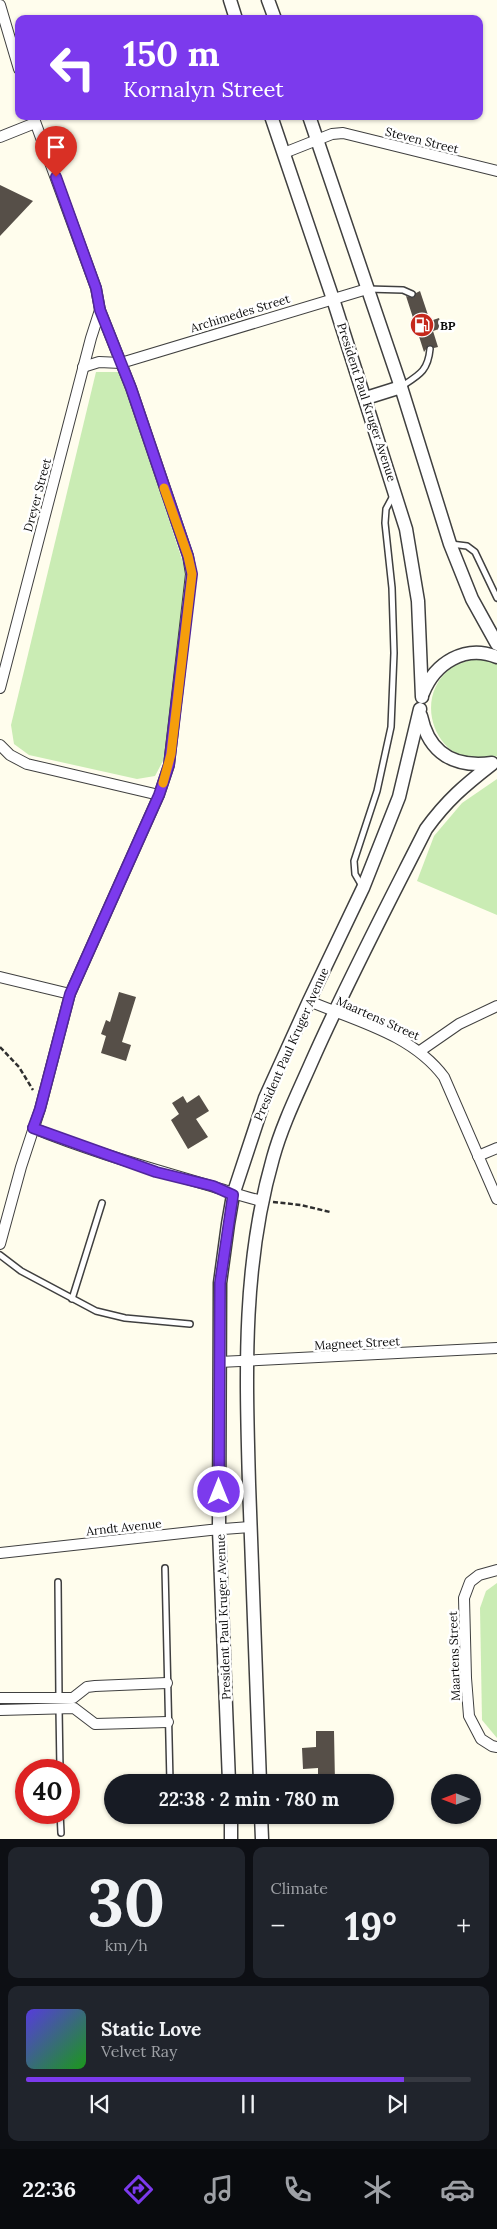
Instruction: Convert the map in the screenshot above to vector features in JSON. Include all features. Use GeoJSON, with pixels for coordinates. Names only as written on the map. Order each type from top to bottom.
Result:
{"type":"FeatureCollection","features":[{"type":"Feature","properties":{"kind":"street"},"geometry":{"type":"LineString","coordinates":[[230,0],[235,15]]}},
{"type":"Feature","properties":{"kind":"street"},"geometry":{"type":"LineString","coordinates":[[268,0],[274,15]]}},
{"type":"Feature","properties":{"kind":"street"},"geometry":{"type":"LineString","coordinates":[[0,5],[15,56]]}},
{"type":"Feature","properties":{"kind":"street"},"geometry":{"type":"LineString","coordinates":[[0,137],[34,120],[96,288],[100,310],[112,343],[122,362],[188,556],[192,574],[171,754],[164,780],[70,994],[0,1244]]}},
{"type":"Feature","properties":{"kind":"street","name":"President Paul Kruger Avenue"},"geometry":{"type":"LineString","coordinates":[[229,1774],[219,1530],[219,1362],[220,1283],[233,1195],[265,1098],[363,888],[399,797],[421,703],[418,601],[406,529],[396,490],[366,398],[272,120]]}},
{"type":"Feature","properties":{"kind":"street"},"geometry":{"type":"LineString","coordinates":[[310,120],[401,387],[450,544],[472,599],[497,644]]}},
{"type":"Feature","properties":{"kind":"street","name":"Steven Street"},"geometry":{"type":"LineString","coordinates":[[284,153],[332,134],[343,133],[497,171]]}},
{"type":"Feature","properties":{"kind":"street","name":"Archimedes Street"},"geometry":{"type":"LineString","coordinates":[[83,367],[99,362],[122,362],[367,289]]}},
{"type":"Feature","properties":{"kind":"street","name":"Dreyer Street"},"geometry":{"type":"LineString","coordinates":[[0,688],[83,367],[100,310]]}},
{"type":"Feature","properties":{"kind":"street"},"geometry":{"type":"LineString","coordinates":[[366,398],[401,387]]}},
{"type":"Feature","properties":{"kind":"street"},"geometry":{"type":"LineString","coordinates":[[494,763],[471,766],[452,760],[435,747],[424,730],[421,703],[428,680],[440,666],[454,657],[472,652],[497,657]]}},
{"type":"Feature","properties":{"kind":"street"},"geometry":{"type":"LineString","coordinates":[[0,745],[10,754],[27,764],[159,795]]}},
{"type":"Feature","properties":{"kind":"street"},"geometry":{"type":"LineString","coordinates":[[260,1774],[250,1527],[247,1360],[251,1262],[262,1201],[273,1156],[287,1119],[334,1012],[426,829],[441,808],[460,789],[494,763]]}},
{"type":"Feature","properties":{"kind":"street"},"geometry":{"type":"LineString","coordinates":[[134,788],[164,780]]}},
{"type":"Feature","properties":{"kind":"street"},"geometry":{"type":"LineString","coordinates":[[0,977],[70,994]]}},
{"type":"Feature","properties":{"kind":"street","name":"Maartens Street"},"geometry":{"type":"LineString","coordinates":[[309,1001],[407,1042],[434,1064],[444,1076],[497,1199]]}},
{"type":"Feature","properties":{"kind":"street"},"geometry":{"type":"LineString","coordinates":[[420,1051],[459,1024],[497,1006]]}},
{"type":"Feature","properties":{"kind":"street"},"geometry":{"type":"LineString","coordinates":[[33,1128],[156,1172],[213,1186],[233,1195],[262,1201]]}},
{"type":"Feature","properties":{"kind":"street"},"geometry":{"type":"LineString","coordinates":[[478,1156],[497,1148]]}},
{"type":"Feature","properties":{"kind":"street","name":"Magneet Street"},"geometry":{"type":"LineString","coordinates":[[219,1362],[497,1348]]}},
{"type":"Feature","properties":{"kind":"street","name":"Arndt Avenue"},"geometry":{"type":"LineString","coordinates":[[0,1553],[250,1527]]}},
{"type":"Feature","properties":{"kind":"street","name":"Maartens Street"},"geometry":{"type":"LineString","coordinates":[[497,1570],[479,1575],[470,1582],[464,1598],[469,1716],[481,1739],[497,1747]]}},
{"type":"Feature","properties":{"kind":"street"},"geometry":{"type":"LineString","coordinates":[[0,1698],[73,1698],[87,1687],[167,1683]]}},
{"type":"Feature","properties":{"kind":"street"},"geometry":{"type":"LineString","coordinates":[[0,1710],[74,1708],[87,1720],[95,1724],[168,1722]]}},
{"type":"Feature","properties":{"kind":"street"},"geometry":{"type":"LineString","coordinates":[[231,1824],[232,1839]]}},
{"type":"Feature","properties":{"kind":"street"},"geometry":{"type":"LineString","coordinates":[[261,1824],[262,1839]]}},
{"type":"Feature","properties":{"kind":"lane"},"geometry":{"type":"LineString","coordinates":[[367,289],[404,290],[412,294]]}},
{"type":"Feature","properties":{"kind":"lane"},"geometry":{"type":"LineString","coordinates":[[401,387],[422,372],[429,361],[430,350]]}},
{"type":"Feature","properties":{"kind":"lane"},"geometry":{"type":"LineString","coordinates":[[363,888],[355,874],[354,861],[377,791],[391,726],[394,643],[392,588],[385,523],[386,509],[396,490]]}},
{"type":"Feature","properties":{"kind":"lane"},"geometry":{"type":"LineString","coordinates":[[450,544],[467,546],[475,552],[497,598]]}},
{"type":"Feature","properties":{"kind":"lane"},"geometry":{"type":"LineString","coordinates":[[72,1299],[102,1203]]}},
{"type":"Feature","properties":{"kind":"lane"},"geometry":{"type":"LineString","coordinates":[[0,1255],[21,1271],[47,1283],[96,1311],[125,1318],[190,1324]]}},
{"type":"Feature","properties":{"kind":"lane"},"geometry":{"type":"LineString","coordinates":[[164,1568],[170,1774]]}},
{"type":"Feature","properties":{"kind":"lane"},"geometry":{"type":"LineString","coordinates":[[58,1582],[60,1759]]}},
{"type":"Feature","properties":{"kind":"lane"},"geometry":{"type":"LineString","coordinates":[[61,1824],[61,1833]]}},
{"type":"Feature","properties":{"kind":"path"},"geometry":{"type":"LineString","coordinates":[[0,1047],[19,1067],[41,1102]]}},
{"type":"Feature","properties":{"kind":"path"},"geometry":{"type":"LineString","coordinates":[[262,1201],[301,1205],[330,1212]]}},
{"type":"Feature","properties":{"kind":"green space"},"geometry":{"type":"Polygon","coordinates":[[[96,372],[121,372],[188,578],[165,757],[155,776],[137,779],[29,755],[14,744],[11,725],[96,372]]]}},
{"type":"Feature","properties":{"kind":"green space"},"geometry":{"type":"Polygon","coordinates":[[[473,659],[497,662],[497,756],[478,760],[461,756],[447,747],[437,733],[432,717],[432,699],[438,683],[451,668],[473,659]]]}},
{"type":"Feature","properties":{"kind":"green space"},"geometry":{"type":"Polygon","coordinates":[[[497,779],[497,915],[417,881],[434,836],[462,803],[497,779]]]}},
{"type":"Feature","properties":{"kind":"green space"},"geometry":{"type":"Polygon","coordinates":[[[497,1583],[497,1738],[482,1720],[480,1608],[486,1591],[497,1583]]]}},
{"type":"Feature","properties":{"kind":"building"},"geometry":{"type":"Polygon","coordinates":[[[0,185],[33,201],[0,236],[0,185]]]}},
{"type":"Feature","properties":{"kind":"building"},"geometry":{"type":"Polygon","coordinates":[[[420,291],[430,321],[439,318],[442,328],[433,331],[438,347],[434,348],[429,345],[424,352],[406,296],[413,298],[420,291]]]}},
{"type":"Feature","properties":{"kind":"building"},"geometry":{"type":"Polygon","coordinates":[[[119,992],[136,997],[122,1042],[131,1045],[126,1061],[101,1053],[106,1036],[101,1034],[106,1020],[110,1022],[119,992]]]}},
{"type":"Feature","properties":{"kind":"building"},"geometry":{"type":"Polygon","coordinates":[[[199,1095],[209,1111],[196,1119],[208,1137],[188,1149],[171,1120],[179,1114],[172,1103],[183,1096],[187,1103],[199,1095]]]}},
{"type":"Feature","properties":{"kind":"building"},"geometry":{"type":"Polygon","coordinates":[[[316,1731],[334,1731],[335,1774],[318,1774],[318,1768],[303,1769],[302,1748],[316,1747],[316,1731]]]}},
{"type":"Feature","properties":{"kind":"slow traffic"},"geometry":{"type":"LineString","coordinates":[[163,783],[171,754],[192,574],[188,556],[164,488]]}},
{"type":"Feature","properties":{"kind":"place","name":"BP"},"geometry":{"type":"Point","coordinates":[422,325]}},
{"type":"Feature","properties":{"kind":"route"},"geometry":{"type":"LineString","coordinates":[[56,177],[96,288],[100,310],[131,388],[188,556],[192,574],[169,765],[159,795],[70,994],[40,1109],[33,1128],[59,1139],[156,1172],[213,1186],[233,1195],[220,1283],[219,1492]]}}]}
